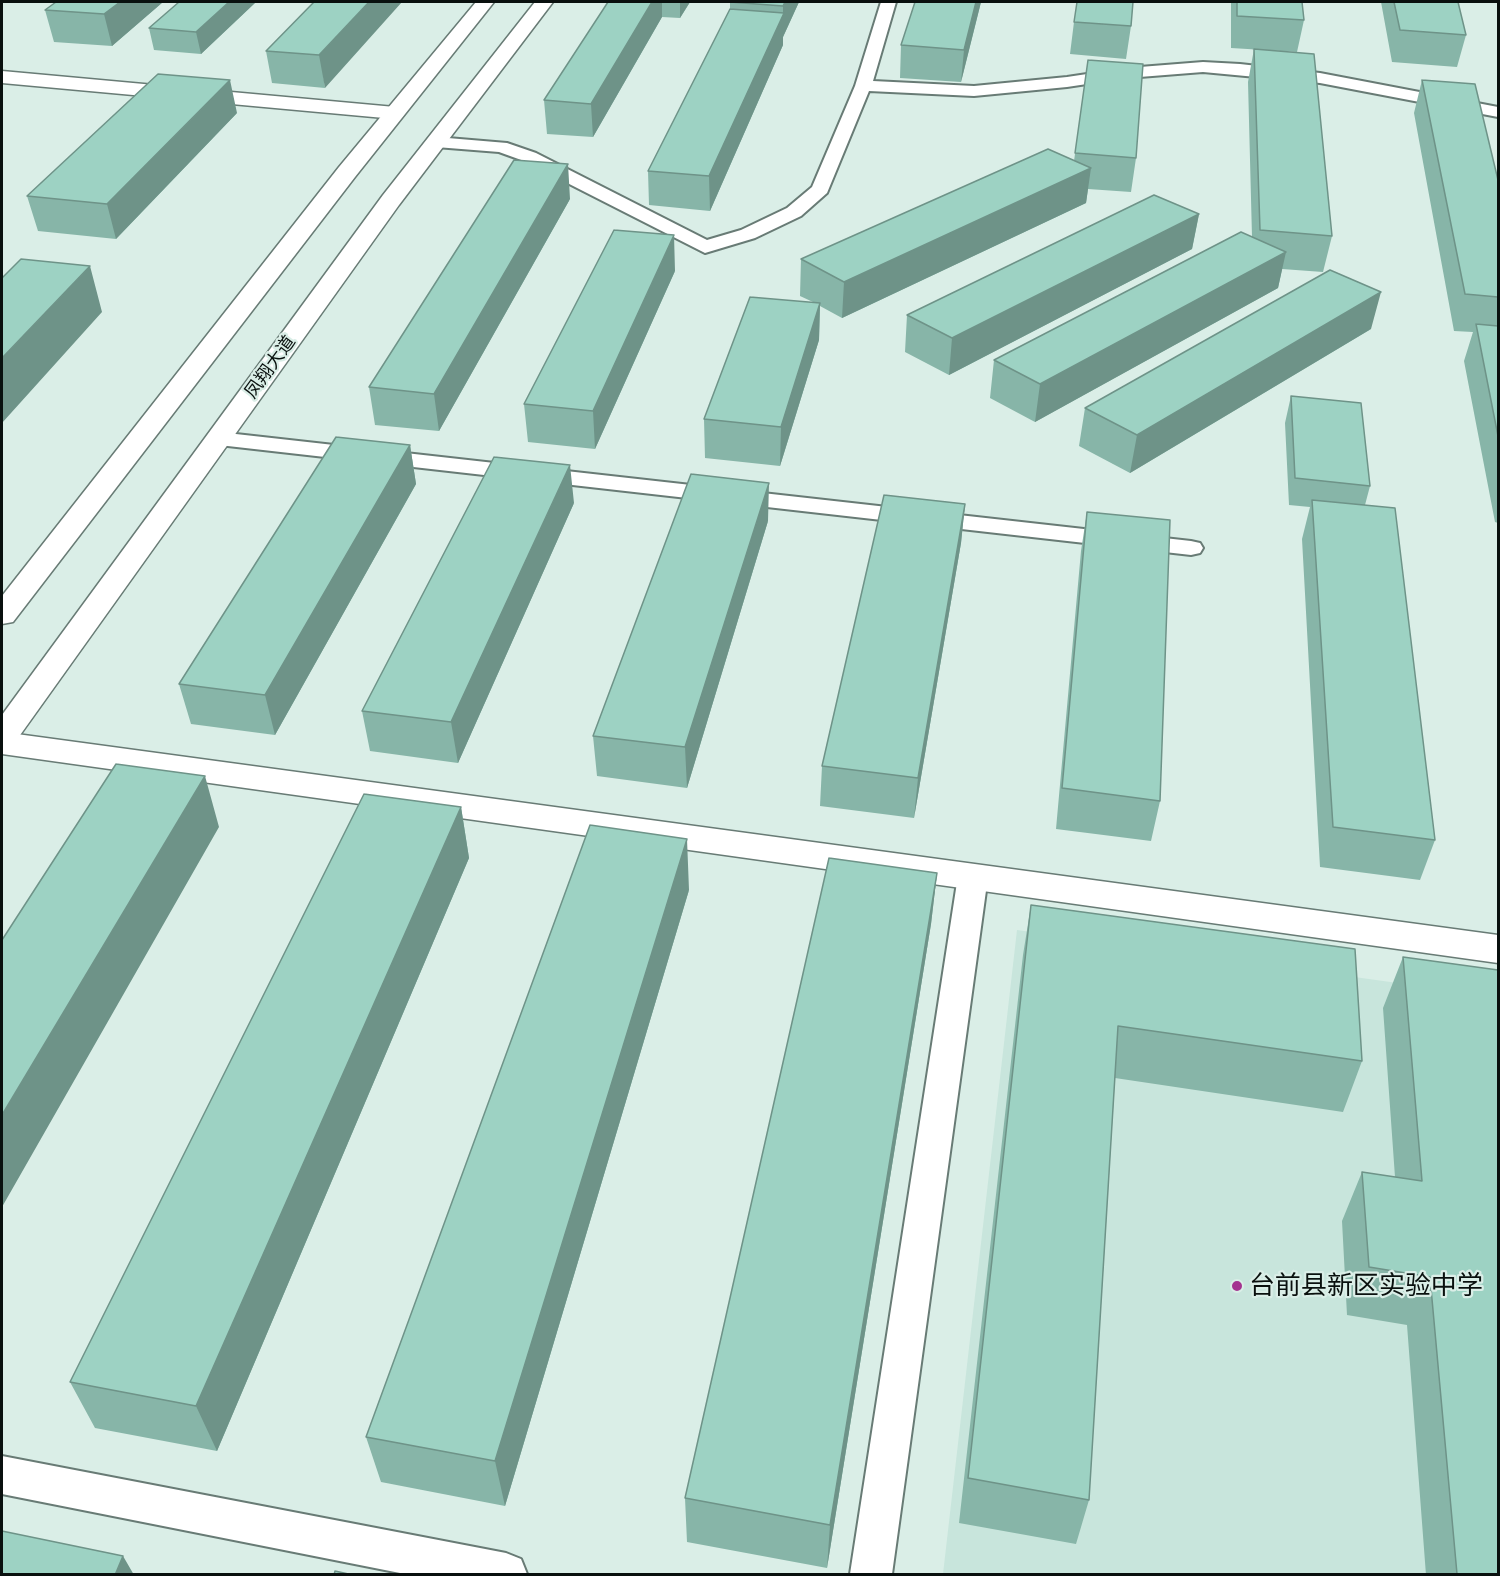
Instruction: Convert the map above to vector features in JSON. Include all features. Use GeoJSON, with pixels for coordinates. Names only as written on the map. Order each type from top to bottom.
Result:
{"type":"FeatureCollection","features":[{"type":"Feature","properties":{"kind":"main road"},"geometry":{"type":"LineString","coordinates":[[2,615],[395,113],[485,2]]}},
{"type":"Feature","properties":{"kind":"main road","name":"凤翔大道"},"geometry":{"type":"LineString","coordinates":[[2,737],[436,142],[544,2]]}},
{"type":"Feature","properties":{"kind":"main road"},"geometry":{"type":"LineString","coordinates":[[2,77],[395,113]]}},
{"type":"Feature","properties":{"kind":"main road"},"geometry":{"type":"LineString","coordinates":[[2,743],[1498,949]]}},
{"type":"Feature","properties":{"kind":"lane"},"geometry":{"type":"LineString","coordinates":[[436,142],[501,147],[530,157],[705,247],[748,234],[794,212],[820,189],[863,86],[888,2]]}},
{"type":"Feature","properties":{"kind":"lane"},"geometry":{"type":"LineString","coordinates":[[863,86],[974,91],[1056,84],[1127,73],[1203,68],[1240,69],[1320,78],[1498,112]]}},
{"type":"Feature","properties":{"kind":"lane"},"geometry":{"type":"LineString","coordinates":[[218,438],[1191,548]]}},
{"type":"Feature","properties":{"kind":"lane"},"geometry":{"type":"LineString","coordinates":[[871,1575],[973,876]]}},
{"type":"Feature","properties":{"kind":"lane"},"geometry":{"type":"LineString","coordinates":[[2,1475],[506,1575]]}},
{"type":"Feature","properties":{"kind":"shaded area","name":"台前县新区实验中学"},"geometry":{"type":"Polygon","coordinates":[[[1017,930],[1498,997],[1498,1574],[943,1574],[1017,930]]]}},
{"type":"Feature","properties":{"kind":"building"},"geometry":{"type":"Polygon","coordinates":[[[56,2],[120,2],[104,14],[45,10],[56,2]]]}},
{"type":"Feature","properties":{"kind":"building"},"geometry":{"type":"Polygon","coordinates":[[[179,2],[229,2],[196,32],[149,28],[179,2]]]}},
{"type":"Feature","properties":{"kind":"building"},"geometry":{"type":"Polygon","coordinates":[[[314,2],[369,2],[319,55],[266,51],[314,2]]]}},
{"type":"Feature","properties":{"kind":"building"},"geometry":{"type":"Polygon","coordinates":[[[608,2],[652,2],[591,104],[544,100],[608,2]]]}},
{"type":"Feature","properties":{"kind":"building"},"geometry":{"type":"Polygon","coordinates":[[[730,2],[785,2],[783,6],[730,2]]]}},
{"type":"Feature","properties":{"kind":"building"},"geometry":{"type":"Polygon","coordinates":[[[915,2],[976,2],[964,50],[901,45],[915,2]]]}},
{"type":"Feature","properties":{"kind":"building"},"geometry":{"type":"Polygon","coordinates":[[[1077,2],[1133,2],[1131,26],[1074,22],[1077,2]]]}},
{"type":"Feature","properties":{"kind":"building"},"geometry":{"type":"Polygon","coordinates":[[[1237,2],[1302,2],[1304,20],[1237,16],[1237,2]]]}},
{"type":"Feature","properties":{"kind":"building"},"geometry":{"type":"Polygon","coordinates":[[[1394,2],[1458,2],[1466,35],[1400,30],[1394,2]]]}},
{"type":"Feature","properties":{"kind":"building"},"geometry":{"type":"Polygon","coordinates":[[[730,9],[784,13],[709,176],[648,171],[730,9]]]}},
{"type":"Feature","properties":{"kind":"building"},"geometry":{"type":"Polygon","coordinates":[[[1254,49],[1314,54],[1332,236],[1260,230],[1254,49]]]}},
{"type":"Feature","properties":{"kind":"building"},"geometry":{"type":"Polygon","coordinates":[[[1088,60],[1143,64],[1136,158],[1075,153],[1088,60]]]}},
{"type":"Feature","properties":{"kind":"building"},"geometry":{"type":"Polygon","coordinates":[[[158,74],[230,80],[107,204],[27,196],[158,74]]]}},
{"type":"Feature","properties":{"kind":"building"},"geometry":{"type":"Polygon","coordinates":[[[1422,80],[1475,84],[1498,180],[1498,297],[1465,294],[1422,80]]]}},
{"type":"Feature","properties":{"kind":"building"},"geometry":{"type":"Polygon","coordinates":[[[1048,149],[1091,168],[844,282],[801,259],[1048,149]]]}},
{"type":"Feature","properties":{"kind":"building"},"geometry":{"type":"Polygon","coordinates":[[[514,160],[568,164],[434,394],[369,387],[514,160]]]}},
{"type":"Feature","properties":{"kind":"building"},"geometry":{"type":"Polygon","coordinates":[[[1154,195],[1199,214],[952,338],[907,315],[1154,195]]]}},
{"type":"Feature","properties":{"kind":"building"},"geometry":{"type":"Polygon","coordinates":[[[614,230],[674,235],[593,411],[524,404],[614,230]]]}},
{"type":"Feature","properties":{"kind":"building"},"geometry":{"type":"Polygon","coordinates":[[[1241,232],[1286,252],[1040,384],[994,360],[1241,232]]]}},
{"type":"Feature","properties":{"kind":"building"},"geometry":{"type":"Polygon","coordinates":[[[21,259],[90,266],[2,358],[2,278],[21,259]]]}},
{"type":"Feature","properties":{"kind":"building"},"geometry":{"type":"Polygon","coordinates":[[[1330,270],[1381,292],[1137,435],[1085,408],[1330,270]]]}},
{"type":"Feature","properties":{"kind":"building"},"geometry":{"type":"Polygon","coordinates":[[[750,297],[820,303],[781,427],[704,419],[750,297]]]}},
{"type":"Feature","properties":{"kind":"building"},"geometry":{"type":"Polygon","coordinates":[[[1476,324],[1498,326],[1498,436],[1476,324]]]}},
{"type":"Feature","properties":{"kind":"building"},"geometry":{"type":"Polygon","coordinates":[[[1291,396],[1361,403],[1370,486],[1295,478],[1291,396]]]}},
{"type":"Feature","properties":{"kind":"building"},"geometry":{"type":"Polygon","coordinates":[[[336,437],[410,445],[265,695],[179,684],[336,437]]]}},
{"type":"Feature","properties":{"kind":"building"},"geometry":{"type":"Polygon","coordinates":[[[494,457],[570,465],[451,722],[362,711],[494,457]]]}},
{"type":"Feature","properties":{"kind":"building"},"geometry":{"type":"Polygon","coordinates":[[[691,474],[769,483],[685,747],[593,736],[691,474]]]}},
{"type":"Feature","properties":{"kind":"building"},"geometry":{"type":"Polygon","coordinates":[[[884,495],[965,504],[918,778],[822,766],[884,495]]]}},
{"type":"Feature","properties":{"kind":"building"},"geometry":{"type":"Polygon","coordinates":[[[1312,500],[1395,508],[1435,840],[1333,827],[1312,500]]]}},
{"type":"Feature","properties":{"kind":"building"},"geometry":{"type":"Polygon","coordinates":[[[1087,512],[1170,520],[1160,801],[1062,788],[1087,512]]]}},
{"type":"Feature","properties":{"kind":"building"},"geometry":{"type":"Polygon","coordinates":[[[116,764],[205,776],[2,1115],[2,940],[116,764]]]}},
{"type":"Feature","properties":{"kind":"building"},"geometry":{"type":"Polygon","coordinates":[[[364,794],[461,807],[196,1406],[70,1382],[364,794]]]}},
{"type":"Feature","properties":{"kind":"building"},"geometry":{"type":"Polygon","coordinates":[[[590,825],[687,839],[495,1461],[366,1437],[590,825]]]}},
{"type":"Feature","properties":{"kind":"building"},"geometry":{"type":"Polygon","coordinates":[[[829,858],[937,873],[830,1525],[685,1498],[829,858]]]}},
{"type":"Feature","properties":{"kind":"building"},"geometry":{"type":"Polygon","coordinates":[[[1031,905],[1355,949],[1362,1061],[1118,1026],[1089,1500],[968,1478],[1031,905]]]}},
{"type":"Feature","properties":{"kind":"building"},"geometry":{"type":"Polygon","coordinates":[[[1403,957],[1498,970],[1498,1575],[1457,1574],[1430,1277],[1369,1267],[1362,1172],[1422,1181],[1403,957]]]}},
{"type":"Feature","properties":{"kind":"building"},"geometry":{"type":"Polygon","coordinates":[[[2,1531],[123,1556],[115,1575],[2,1575],[2,1531]]]}},
{"type":"Feature","properties":{"kind":"building"},"geometry":{"type":"Polygon","coordinates":[[[335,1571],[353,1575],[334,1575],[335,1571]]]}},
{"type":"Feature","properties":{"kind":"place","name":"台前县新区实验中学"},"geometry":{"type":"Point","coordinates":[1237,1286]}}]}
